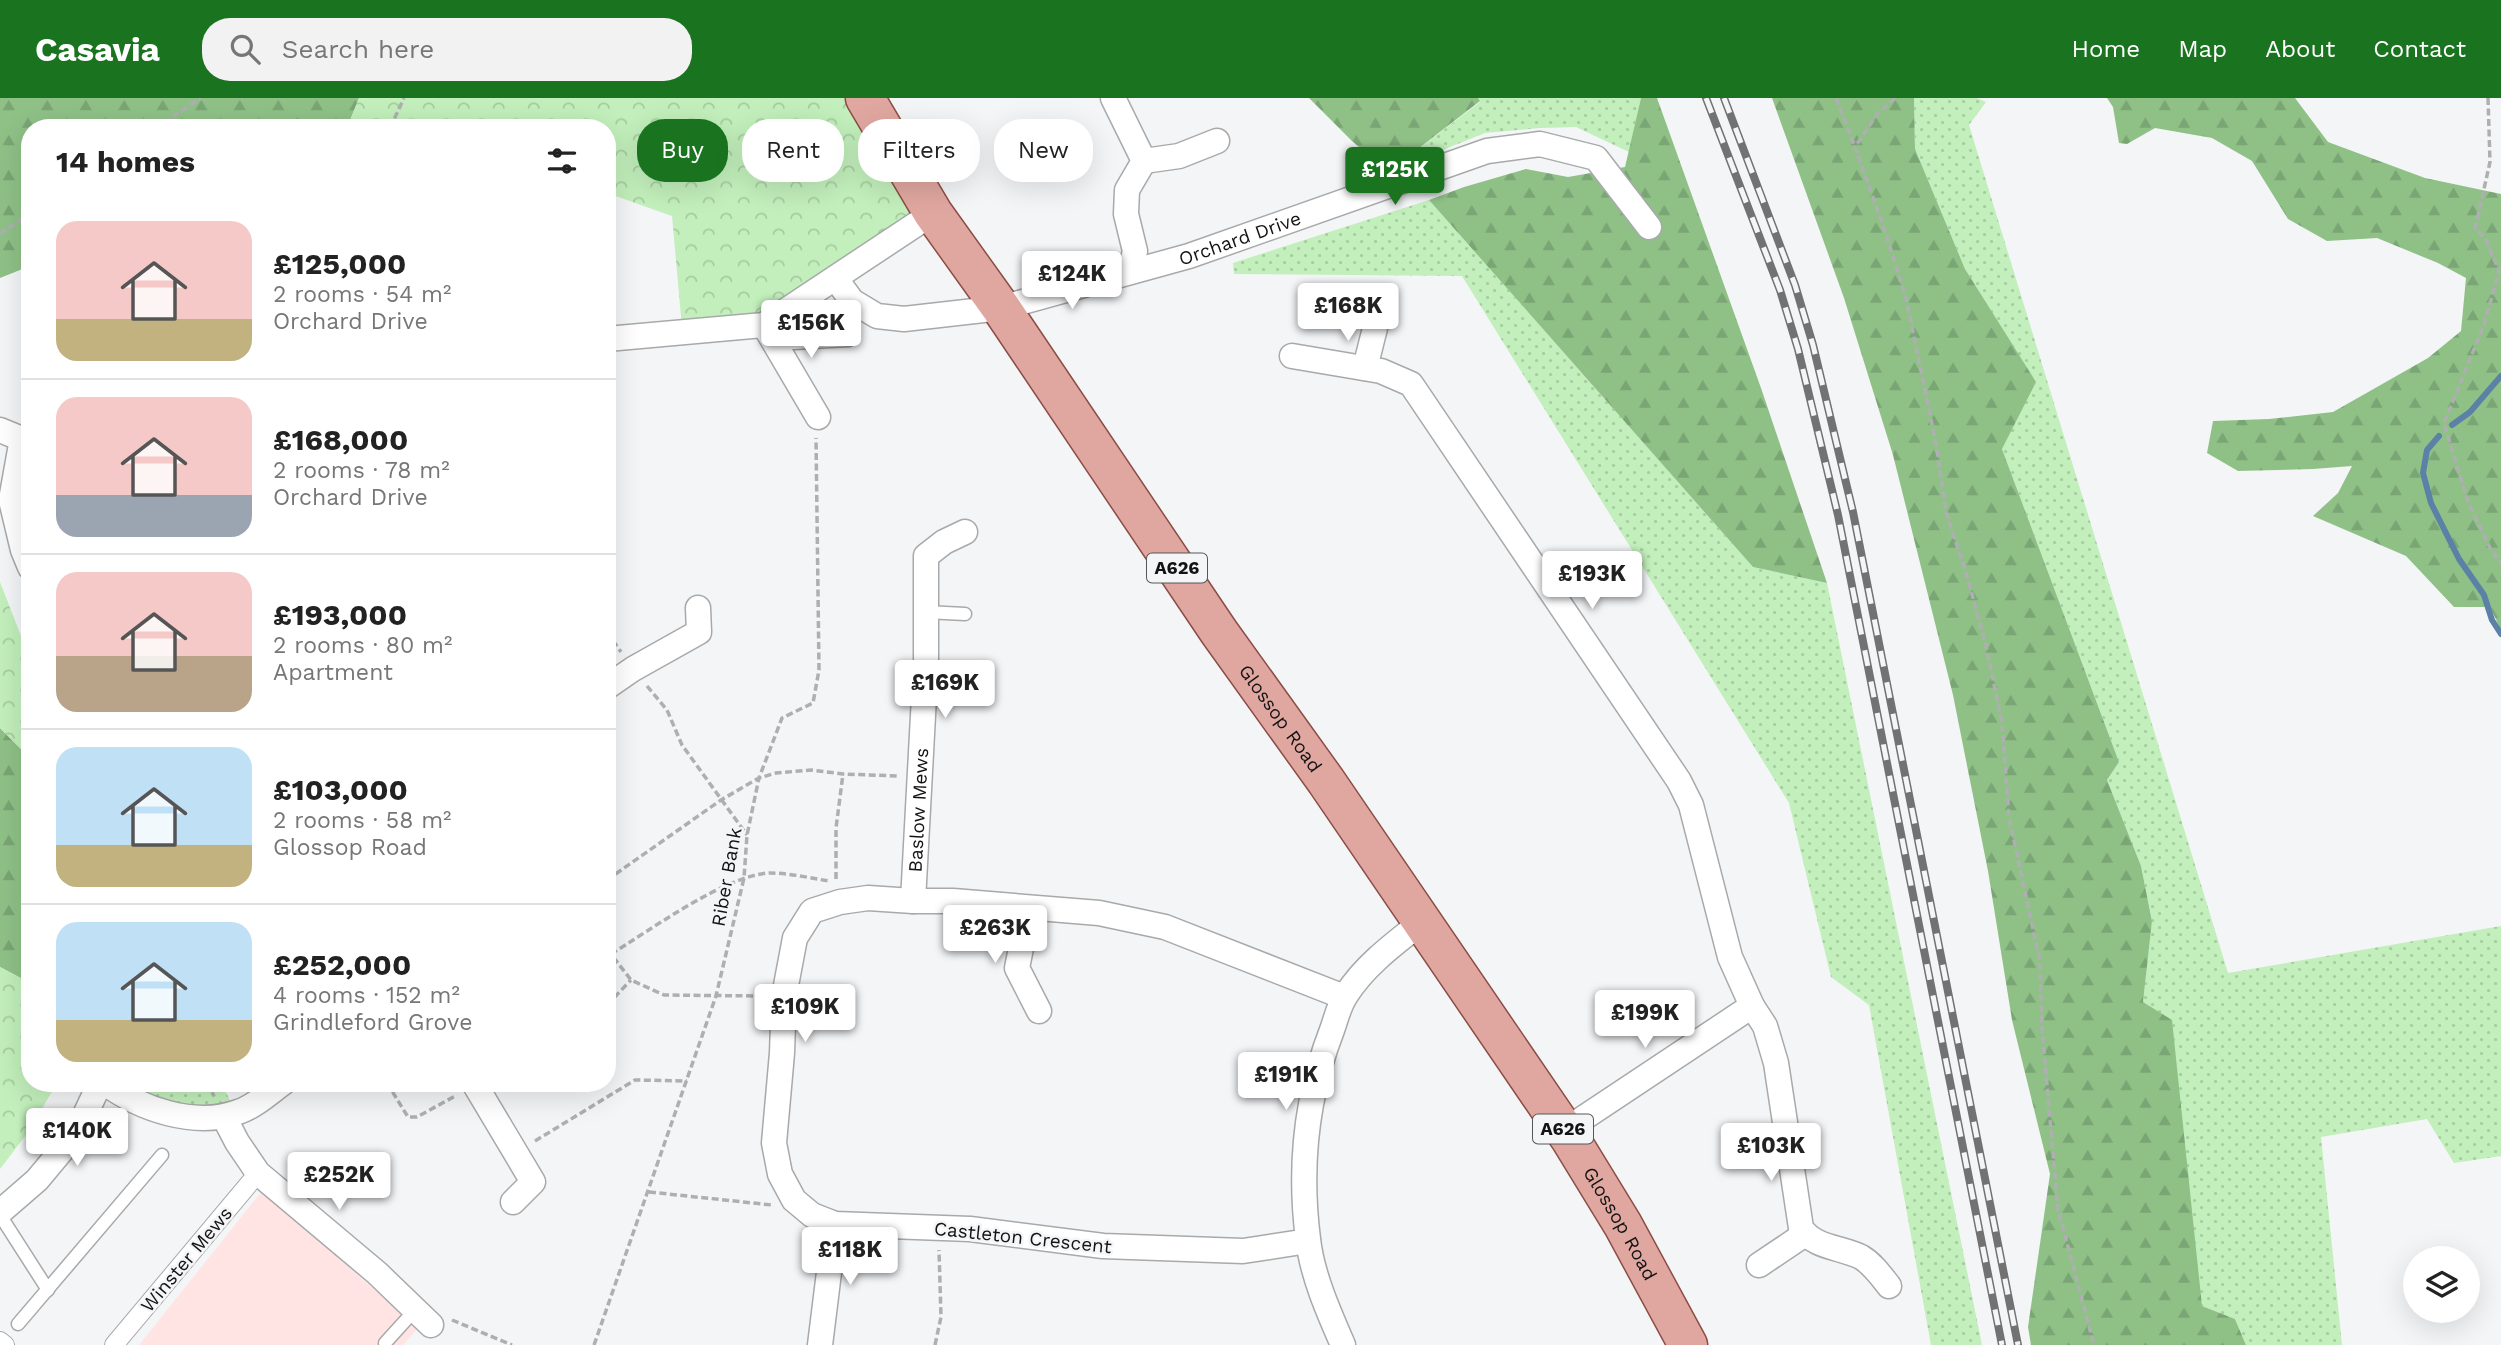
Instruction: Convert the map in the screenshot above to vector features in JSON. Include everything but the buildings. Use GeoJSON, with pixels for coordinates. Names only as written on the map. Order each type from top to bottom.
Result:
{"type":"FeatureCollection","features":[{"type":"Feature","properties":{"kind":"main road","name":"Glossop Road"},"geometry":{"type":"LineString","coordinates":[[865,98],[933,213],[1001,307],[1219,632],[1564,1131],[1623,1225],[1688,1345]]}},
{"type":"Feature","properties":{"kind":"street"},"geometry":{"type":"LineString","coordinates":[[1113,98],[1144,161]]}},
{"type":"Feature","properties":{"kind":"street"},"geometry":{"type":"LineString","coordinates":[[1144,161],[1180,156],[1217,141]]}},
{"type":"Feature","properties":{"kind":"street","name":"Orchard Drive"},"geometry":{"type":"LineString","coordinates":[[836,279],[852,302],[877,316],[904,319],[1001,307],[1189,256],[1487,151],[1540,144],[1596,158],[1649,227]]}},
{"type":"Feature","properties":{"kind":"street"},"geometry":{"type":"LineString","coordinates":[[1130,271],[1135,251],[1126,214],[1127,190],[1144,161]]}},
{"type":"Feature","properties":{"kind":"street"},"geometry":{"type":"LineString","coordinates":[[616,339],[770,335],[836,279],[933,213]]}},
{"type":"Feature","properties":{"kind":"street"},"geometry":{"type":"LineString","coordinates":[[1365,368],[1375,328]]}},
{"type":"Feature","properties":{"kind":"street"},"geometry":{"type":"LineString","coordinates":[[770,335],[818,417]]}},
{"type":"Feature","properties":{"kind":"street"},"geometry":{"type":"LineString","coordinates":[[1292,356],[1381,371],[1411,384],[1679,781],[1691,805],[1730,957],[1752,1006],[1765,1026],[1776,1063],[1799,1219],[1805,1234],[1811,1240],[1870,1263],[1889,1286]]}},
{"type":"Feature","properties":{"kind":"street"},"geometry":{"type":"LineString","coordinates":[[17,433],[11,500],[21,542]]}},
{"type":"Feature","properties":{"kind":"street","name":"Baslow Mews"},"geometry":{"type":"LineString","coordinates":[[914,901],[918,776],[926,660],[926,556],[944,542],[965,532]]}},
{"type":"Feature","properties":{"kind":"street"},"geometry":{"type":"LineString","coordinates":[[616,681],[699,632],[698,608]]}},
{"type":"Feature","properties":{"kind":"street","name":"Castleton Crescent"},"geometry":{"type":"LineString","coordinates":[[1308,1241],[1243,1251],[1103,1246],[938,1227],[835,1224],[812,1214],[794,1200],[780,1174],[775,1143],[784,996],[795,939],[812,911],[840,902],[868,898],[953,901],[1099,913],[1165,927],[1344,997]]}},
{"type":"Feature","properties":{"kind":"street"},"geometry":{"type":"LineString","coordinates":[[1029,908],[1017,968],[1040,1011]]}},
{"type":"Feature","properties":{"kind":"street"},"geometry":{"type":"LineString","coordinates":[[1343,1345],[1318,1280],[1308,1241],[1304,1155],[1311,1095],[1344,997],[1357,979],[1422,922]]}},
{"type":"Feature","properties":{"kind":"street"},"geometry":{"type":"LineString","coordinates":[[1564,1131],[1752,1006]]}},
{"type":"Feature","properties":{"kind":"street"},"geometry":{"type":"LineString","coordinates":[[0,1214],[37,1180],[77,1132],[98,1092]]}},
{"type":"Feature","properties":{"kind":"street"},"geometry":{"type":"LineString","coordinates":[[116,1092],[156,1109],[195,1118],[241,1112],[270,1092]]}},
{"type":"Feature","properties":{"kind":"street"},"geometry":{"type":"LineString","coordinates":[[479,1092],[533,1182],[513,1202]]}},
{"type":"Feature","properties":{"kind":"street"},"geometry":{"type":"LineString","coordinates":[[224,1116],[237,1142],[258,1173],[377,1273],[423,1317]]}},
{"type":"Feature","properties":{"kind":"street","name":"Winster Mews"},"geometry":{"type":"LineString","coordinates":[[114,1345],[258,1173]]}},
{"type":"Feature","properties":{"kind":"street"},"geometry":{"type":"LineString","coordinates":[[820,1345],[835,1224]]}},
{"type":"Feature","properties":{"kind":"street"},"geometry":{"type":"LineString","coordinates":[[1759,1265],[1805,1234]]}},
{"type":"Feature","properties":{"kind":"street"},"geometry":{"type":"LineString","coordinates":[[0,1340],[5,1345]]}},
{"type":"Feature","properties":{"kind":"lane"},"geometry":{"type":"LineString","coordinates":[[770,335],[849,340]]}},
{"type":"Feature","properties":{"kind":"lane"},"geometry":{"type":"LineString","coordinates":[[926,612],[965,614]]}},
{"type":"Feature","properties":{"kind":"lane"},"geometry":{"type":"LineString","coordinates":[[18,1324],[162,1155]]}},
{"type":"Feature","properties":{"kind":"lane"},"geometry":{"type":"LineString","coordinates":[[0,1214],[48,1290]]}},
{"type":"Feature","properties":{"kind":"lane"},"geometry":{"type":"LineString","coordinates":[[385,1343],[423,1317]]}},
{"type":"Feature","properties":{"kind":"path"},"geometry":{"type":"LineString","coordinates":[[169,119],[201,98]]}},
{"type":"Feature","properties":{"kind":"path"},"geometry":{"type":"LineString","coordinates":[[394,119],[404,98]]}},
{"type":"Feature","properties":{"kind":"path"},"geometry":{"type":"LineString","coordinates":[[1836,98],[1885,231],[1906,298],[1936,444],[1946,512],[1983,634],[2002,723],[2009,817],[2040,962],[2042,1029],[2058,1209],[2094,1345]]}},
{"type":"Feature","properties":{"kind":"path"},"geometry":{"type":"LineString","coordinates":[[1855,147],[1878,113],[1895,98]]}},
{"type":"Feature","properties":{"kind":"path"},"geometry":{"type":"LineString","coordinates":[[2488,98],[2490,162],[2475,229],[2485,238],[2499,271],[2484,325],[2444,423],[2468,502],[2491,550],[2501,563]]}},
{"type":"Feature","properties":{"kind":"path"},"geometry":{"type":"LineString","coordinates":[[0,234],[21,219]]}},
{"type":"Feature","properties":{"kind":"path","name":"Riber Bank"},"geometry":{"type":"LineString","coordinates":[[594,1345],[716,996],[744,878],[747,835],[759,778],[782,718],[813,703],[819,670],[816,541],[818,417]]}},
{"type":"Feature","properties":{"kind":"path"},"geometry":{"type":"LineString","coordinates":[[616,645],[667,710],[682,745],[747,835]]}},
{"type":"Feature","properties":{"kind":"path"},"geometry":{"type":"LineString","coordinates":[[616,874],[721,800],[759,778],[776,772],[811,770],[843,774],[918,776]]}},
{"type":"Feature","properties":{"kind":"path"},"geometry":{"type":"LineString","coordinates":[[616,951],[713,892],[744,878],[769,873],[836,881],[836,828],[843,774]]}},
{"type":"Feature","properties":{"kind":"path"},"geometry":{"type":"LineString","coordinates":[[616,960],[631,980],[664,995],[784,996]]}},
{"type":"Feature","properties":{"kind":"path"},"geometry":{"type":"LineString","coordinates":[[616,996],[631,980]]}},
{"type":"Feature","properties":{"kind":"path"},"geometry":{"type":"LineString","coordinates":[[616,1092],[635,1080],[687,1080]]}},
{"type":"Feature","properties":{"kind":"path"},"geometry":{"type":"LineString","coordinates":[[393,1092],[408,1117],[417,1117],[460,1092]]}},
{"type":"Feature","properties":{"kind":"path"},"geometry":{"type":"LineString","coordinates":[[516,1153],[615,1092]]}},
{"type":"Feature","properties":{"kind":"path"},"geometry":{"type":"LineString","coordinates":[[649,1192],[806,1209]]}},
{"type":"Feature","properties":{"kind":"path"},"geometry":{"type":"LineString","coordinates":[[935,1345],[941,1317],[938,1227]]}},
{"type":"Feature","properties":{"kind":"path"},"geometry":{"type":"LineString","coordinates":[[423,1317],[441,1315],[512,1345]]}},
{"type":"Feature","properties":{"kind":"shaded area"},"geometry":{"type":"Polygon","coordinates":[[[262,1191],[418,1328],[403,1345],[139,1345],[262,1191]]]}},
{"type":"Feature","properties":{"kind":"green space"},"geometry":{"type":"Polygon","coordinates":[[[0,98],[359,98],[351,119],[21,119],[21,270],[0,278],[0,98]]]}},
{"type":"Feature","properties":{"kind":"green space"},"geometry":{"type":"Polygon","coordinates":[[[359,98],[856,98],[869,119],[858,119],[858,182],[907,182],[926,213],[759,321],[682,327],[672,216],[616,196],[616,119],[351,119],[359,98]]]}},
{"type":"Feature","properties":{"kind":"green space"},"geometry":{"type":"Polygon","coordinates":[[[1309,98],[1478,98],[1480,101],[1388,172],[1309,98]]]}},
{"type":"Feature","properties":{"kind":"green space"},"geometry":{"type":"Polygon","coordinates":[[[1478,98],[1641,98],[1629,152],[1576,127],[1539,128],[1485,133],[1388,172],[1480,102],[1478,98]]]}},
{"type":"Feature","properties":{"kind":"green space"},"geometry":{"type":"Polygon","coordinates":[[[1641,98],[1657,98],[1761,388],[1827,583],[1753,567],[1429,200],[1526,169],[1568,177],[1625,167],[1641,98]]]}},
{"type":"Feature","properties":{"kind":"green space"},"geometry":{"type":"Polygon","coordinates":[[[1772,98],[1914,98],[1915,149],[1965,269],[2036,382],[2002,449],[2119,762],[2107,780],[2141,866],[2152,921],[2143,1002],[2172,1020],[2202,1306],[2235,1319],[2246,1345],[2031,1345],[2028,1327],[2050,1174],[2012,1020],[1988,871],[1953,695],[1893,455],[1844,298],[1772,98]]]}},
{"type":"Feature","properties":{"kind":"green space"},"geometry":{"type":"Polygon","coordinates":[[[1914,98],[1977,98],[1986,102],[1969,125],[2228,973],[2501,926],[2501,1156],[2454,1163],[2427,1119],[2321,1137],[2342,1345],[2246,1345],[2235,1319],[2202,1306],[2143,1002],[2152,920],[2141,866],[2107,780],[2119,762],[2002,449],[2035,382],[1965,269],[1915,149],[1914,98]]]}},
{"type":"Feature","properties":{"kind":"green space"},"geometry":{"type":"Polygon","coordinates":[[[2107,98],[2295,98],[2328,142],[2425,178],[2501,194],[2501,630],[2490,607],[2454,607],[2406,556],[2313,516],[2338,493],[2352,466],[2238,471],[2207,453],[2213,421],[2269,419],[2333,412],[2428,358],[2461,331],[2466,278],[2438,263],[2377,238],[2327,241],[2288,219],[2252,161],[2212,138],[2155,128],[2127,144],[2119,143],[2113,107],[2107,98]]]}},
{"type":"Feature","properties":{"kind":"green space"},"geometry":{"type":"Polygon","coordinates":[[[1429,200],[1753,567],[1827,583],[1982,1345],[1931,1345],[1869,1005],[1831,977],[1789,803],[1462,276],[1234,274],[1233,263],[1429,200]]]}},
{"type":"Feature","properties":{"kind":"green space"},"geometry":{"type":"Polygon","coordinates":[[[0,582],[21,636],[21,749],[0,728],[0,582]]]}},
{"type":"Feature","properties":{"kind":"green space"},"geometry":{"type":"Polygon","coordinates":[[[0,728],[21,749],[21,978],[0,967],[0,728]]]}},
{"type":"Feature","properties":{"kind":"green space"},"geometry":{"type":"Polygon","coordinates":[[[0,967],[21,978],[21,1092],[52,1092],[29,1131],[0,1169],[0,967]]]}},
{"type":"Feature","properties":{"kind":"green space"},"geometry":{"type":"Polygon","coordinates":[[[142,1092],[226,1092],[234,1108],[197,1111],[142,1092]]]}},
{"type":"Feature","properties":{"kind":"waterway"},"geometry":{"type":"LineString","coordinates":[[2452,425],[2470,412],[2501,376]]}},
{"type":"Feature","properties":{"kind":"waterway"},"geometry":{"type":"LineString","coordinates":[[2439,436],[2427,450],[2423,473],[2431,503],[2459,559],[2484,595],[2492,620],[2501,634]]}},
{"type":"Feature","properties":{"kind":"railway"},"geometry":{"type":"LineString","coordinates":[[1706,98],[1780,290],[1798,349],[1838,515],[2002,1345]]}},
{"type":"Feature","properties":{"kind":"railway"},"geometry":{"type":"LineString","coordinates":[[1724,98],[1795,285],[1813,345],[1853,512],[2018,1345]]}}]}
